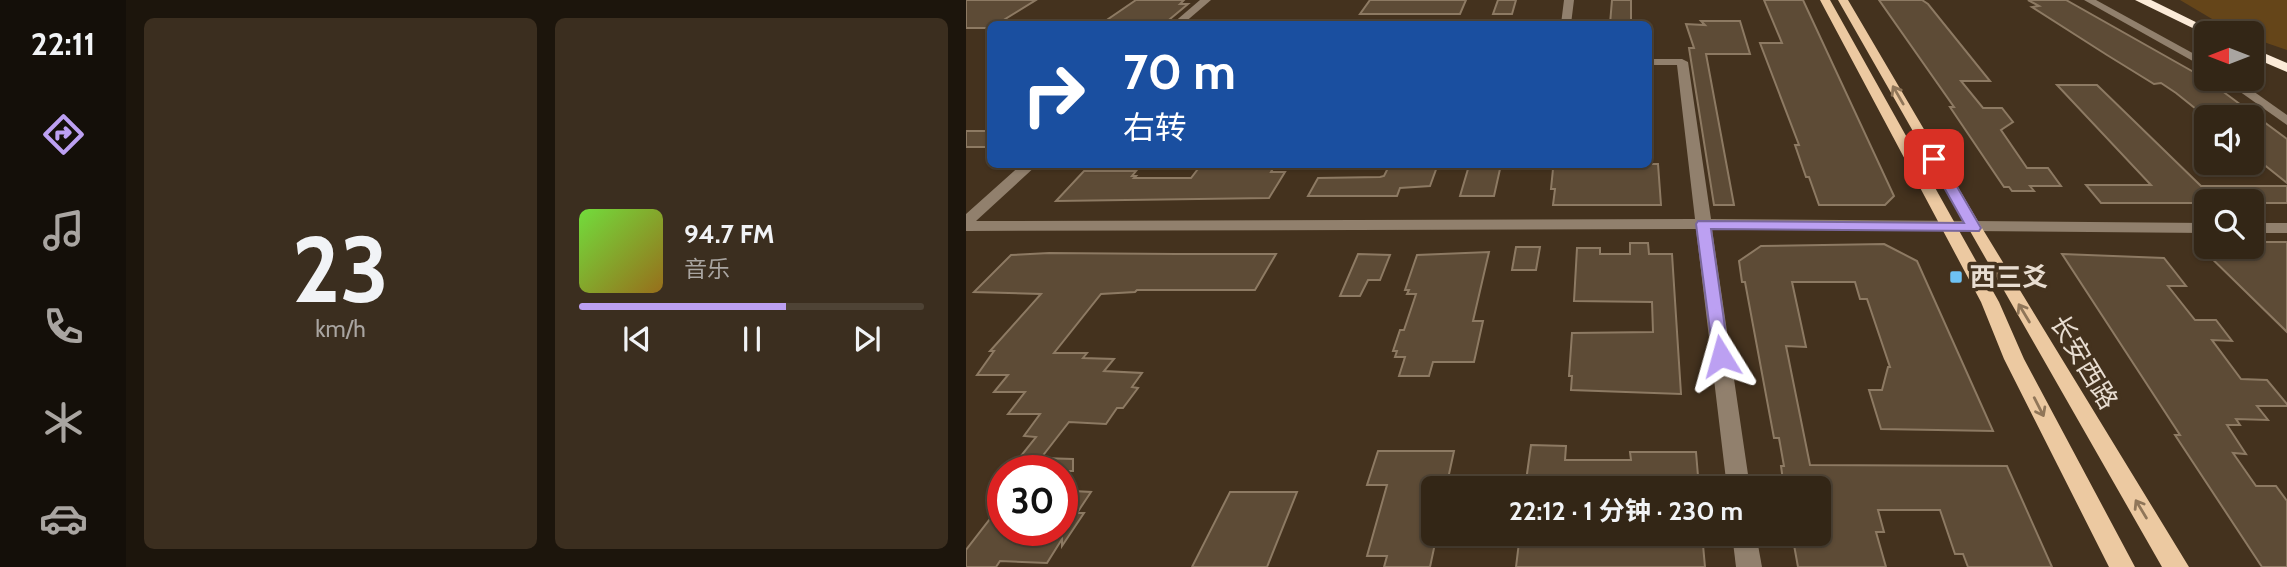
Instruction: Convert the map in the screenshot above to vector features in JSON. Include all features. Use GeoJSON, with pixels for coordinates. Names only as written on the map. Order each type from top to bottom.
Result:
{"type":"FeatureCollection","features":[{"type":"Feature","properties":{"kind":"highway"},"geometry":{"type":"LineString","coordinates":[[2141,0],[2194,23]]}},
{"type":"Feature","properties":{"kind":"highway"},"geometry":{"type":"LineString","coordinates":[[2161,0],[2196,21]]}},
{"type":"Feature","properties":{"kind":"highway"},"geometry":{"type":"LineString","coordinates":[[2264,47],[2287,53]]}},
{"type":"Feature","properties":{"kind":"highway"},"geometry":{"type":"LineString","coordinates":[[2264,52],[2284,64]]}},
{"type":"Feature","properties":{"kind":"highway"},"geometry":{"type":"LineString","coordinates":[[2264,56],[2284,64]]}},
{"type":"Feature","properties":{"kind":"main road"},"geometry":{"type":"LineString","coordinates":[[1825,0],[1990,302],[2014,359],[2122,567]]}},
{"type":"Feature","properties":{"kind":"main road","name":"长安西路"},"geometry":{"type":"LineString","coordinates":[[1843,0],[1973,228],[2176,567]]}},
{"type":"Feature","properties":{"kind":"street"},"geometry":{"type":"LineString","coordinates":[[1181,21],[1206,0]]}},
{"type":"Feature","properties":{"kind":"street"},"geometry":{"type":"LineString","coordinates":[[1192,21],[1216,0]]}},
{"type":"Feature","properties":{"kind":"street"},"geometry":{"type":"LineString","coordinates":[[1566,21],[1569,0]]}},
{"type":"Feature","properties":{"kind":"street"},"geometry":{"type":"LineString","coordinates":[[2089,0],[2194,59]]}},
{"type":"Feature","properties":{"kind":"street"},"geometry":{"type":"LineString","coordinates":[[1652,62],[1682,62],[1736,476]]}},
{"type":"Feature","properties":{"kind":"street"},"geometry":{"type":"LineString","coordinates":[[2245,91],[2287,121]]}},
{"type":"Feature","properties":{"kind":"street"},"geometry":{"type":"LineString","coordinates":[[966,206],[1010,168]]}},
{"type":"Feature","properties":{"kind":"street"},"geometry":{"type":"LineString","coordinates":[[966,224],[1027,168]]}},
{"type":"Feature","properties":{"kind":"street"},"geometry":{"type":"LineString","coordinates":[[966,224],[1703,224],[2194,228]]}},
{"type":"Feature","properties":{"kind":"street"},"geometry":{"type":"LineString","coordinates":[[2264,228],[2287,228]]}},
{"type":"Feature","properties":{"kind":"street"},"geometry":{"type":"LineString","coordinates":[[1746,546],[1749,567]]}},
{"type":"Feature","properties":{"kind":"shaded area"},"geometry":{"type":"Polygon","coordinates":[[[2180,0],[2287,0],[2287,50],[2264,42],[2264,21],[2215,21],[2180,0]]]}},
{"type":"Feature","properties":{"kind":"building"},"geometry":{"type":"Polygon","coordinates":[[[966,0],[1036,0],[1002,21],[987,21],[987,28],[966,28],[966,0]]]}},
{"type":"Feature","properties":{"kind":"building"},"geometry":{"type":"Polygon","coordinates":[[[1136,0],[1184,0],[1180,4],[1188,4],[1168,21],[1105,21],[1136,0]]]}},
{"type":"Feature","properties":{"kind":"building"},"geometry":{"type":"Polygon","coordinates":[[[1370,0],[1466,0],[1460,14],[1360,14],[1370,0]]]}},
{"type":"Feature","properties":{"kind":"building"},"geometry":{"type":"Polygon","coordinates":[[[1498,0],[1516,0],[1512,14],[1493,14],[1498,0]]]}},
{"type":"Feature","properties":{"kind":"building"},"geometry":{"type":"Polygon","coordinates":[[[1612,0],[1631,0],[1631,21],[1610,21],[1612,0]]]}},
{"type":"Feature","properties":{"kind":"building"},"geometry":{"type":"Polygon","coordinates":[[[1764,0],[1803,0],[1894,196],[1885,205],[1819,205],[1809,177],[1806,177],[1795,145],[1799,145],[1760,43],[1782,43],[1764,0]]]}},
{"type":"Feature","properties":{"kind":"building"},"geometry":{"type":"Polygon","coordinates":[[[1879,0],[1922,0],[1928,4],[1990,81],[1961,81],[1983,108],[2002,108],[2013,122],[2001,130],[2027,168],[2048,168],[2061,186],[2030,186],[2034,191],[2012,191],[2009,187],[2004,187],[1950,107],[1954,107],[1879,0]]]}},
{"type":"Feature","properties":{"kind":"building"},"geometry":{"type":"Polygon","coordinates":[[[2028,0],[2066,0],[2194,72],[2194,91],[2222,91],[2241,105],[2194,105],[2194,107],[2161,83],[2154,84],[2032,7],[2039,6],[2028,0]]]}},
{"type":"Feature","properties":{"kind":"building"},"geometry":{"type":"Polygon","coordinates":[[[1701,21],[1740,21],[1750,54],[1706,54],[1734,205],[1714,205],[1689,48],[1694,48],[1686,24],[1705,25],[1701,21]]]}},
{"type":"Feature","properties":{"kind":"building"},"geometry":{"type":"Polygon","coordinates":[[[2057,85],[2097,85],[2201,186],[2287,186],[2287,203],[2264,203],[2264,189],[2194,189],[2194,203],[2101,203],[2086,185],[2151,185],[2057,85]]]}},
{"type":"Feature","properties":{"kind":"building"},"geometry":{"type":"Polygon","coordinates":[[[2264,122],[2287,139],[2287,183],[2264,165],[2264,122]]]}},
{"type":"Feature","properties":{"kind":"building"},"geometry":{"type":"Polygon","coordinates":[[[966,131],[987,131],[987,147],[966,147],[966,131]]]}},
{"type":"Feature","properties":{"kind":"building"},"geometry":{"type":"Polygon","coordinates":[[[1652,164],[1658,164],[1661,205],[1553,205],[1553,169],[1652,168],[1652,164]]]}},
{"type":"Feature","properties":{"kind":"building"},"geometry":{"type":"Polygon","coordinates":[[[1199,168],[1273,168],[1271,172],[1285,172],[1269,198],[1056,201],[1084,171],[1136,171],[1132,176],[1136,176],[1134,178],[1191,178],[1199,168]]]}},
{"type":"Feature","properties":{"kind":"building"},"geometry":{"type":"Polygon","coordinates":[[[1388,168],[1437,168],[1430,186],[1400,188],[1397,196],[1308,196],[1318,178],[1384,176],[1388,168]]]}},
{"type":"Feature","properties":{"kind":"building"},"geometry":{"type":"Polygon","coordinates":[[[1468,169],[1500,169],[1494,196],[1460,196],[1468,169]]]}},
{"type":"Feature","properties":{"kind":"building"},"geometry":{"type":"Polygon","coordinates":[[[2264,242],[2287,242],[2287,332],[2212,259],[2264,259],[2264,242]]]}},
{"type":"Feature","properties":{"kind":"building"},"geometry":{"type":"Polygon","coordinates":[[[1630,243],[1648,243],[1649,254],[1672,254],[1681,394],[1571,390],[1572,376],[1569,376],[1572,333],[1653,332],[1652,302],[1574,301],[1577,248],[1600,248],[1600,254],[1630,254],[1630,243]]]}},
{"type":"Feature","properties":{"kind":"building"},"geometry":{"type":"Polygon","coordinates":[[[1884,244],[1917,261],[1993,431],[1881,429],[1869,390],[1882,390],[1890,367],[1867,299],[1860,299],[1855,282],[1792,282],[1806,347],[1786,346],[1810,465],[2007,466],[2052,567],[1968,567],[1963,554],[1955,554],[1940,510],[1878,510],[1884,532],[1876,532],[1886,567],[1798,567],[1794,546],[1831,546],[1831,476],[1782,476],[1781,466],[1784,466],[1779,438],[1774,438],[1739,261],[1761,246],[1884,244]]]}},
{"type":"Feature","properties":{"kind":"building"},"geometry":{"type":"Polygon","coordinates":[[[1516,247],[1540,247],[1536,270],[1512,270],[1516,247]]]}},
{"type":"Feature","properties":{"kind":"building"},"geometry":{"type":"Polygon","coordinates":[[[1489,252],[1473,321],[1483,321],[1474,362],[1433,362],[1429,376],[1399,376],[1405,357],[1395,357],[1397,351],[1393,351],[1400,330],[1404,330],[1416,294],[1407,294],[1409,290],[1405,290],[1417,255],[1489,252]]]}},
{"type":"Feature","properties":{"kind":"building"},"geometry":{"type":"Polygon","coordinates":[[[1276,254],[1255,290],[1137,290],[1101,294],[1054,353],[1087,353],[1083,358],[1114,359],[1104,371],[1142,373],[1132,387],[1138,388],[1123,408],[1117,408],[1106,424],[1069,422],[1043,455],[1022,455],[1036,437],[1024,436],[1040,414],[1008,414],[1025,392],[994,392],[1008,375],[977,375],[994,351],[990,351],[1041,294],[974,292],[1011,255],[1276,254]]]}},
{"type":"Feature","properties":{"kind":"building"},"geometry":{"type":"Polygon","coordinates":[[[1358,254],[1390,255],[1380,280],[1368,280],[1360,296],[1340,296],[1358,254]]]}},
{"type":"Feature","properties":{"kind":"building"},"geometry":{"type":"Polygon","coordinates":[[[2062,254],[2164,258],[2186,286],[2168,286],[2195,320],[2216,320],[2232,341],[2212,340],[2241,379],[2267,380],[2287,404],[2257,406],[2268,420],[2236,419],[2240,425],[2227,425],[2246,454],[2233,453],[2256,486],[2276,486],[2287,501],[2287,567],[2262,567],[2175,435],[2180,435],[2062,254]]]}},
{"type":"Feature","properties":{"kind":"building"},"geometry":{"type":"Polygon","coordinates":[[[1531,445],[1566,446],[1565,460],[1631,460],[1630,452],[1696,452],[1698,476],[1527,476],[1531,445]]]}},
{"type":"Feature","properties":{"kind":"building"},"geometry":{"type":"Polygon","coordinates":[[[1378,451],[1454,451],[1449,476],[1421,476],[1421,546],[1434,546],[1430,567],[1384,567],[1387,556],[1367,556],[1387,485],[1367,485],[1378,451]]]}},
{"type":"Feature","properties":{"kind":"building"},"geometry":{"type":"Polygon","coordinates":[[[1078,491],[1091,492],[1078,512],[1078,491]]]}},
{"type":"Feature","properties":{"kind":"building"},"geometry":{"type":"Polygon","coordinates":[[[1230,492],[1297,492],[1267,567],[1192,567],[1230,492]]]}},
{"type":"Feature","properties":{"kind":"building"},"geometry":{"type":"Polygon","coordinates":[[[987,523],[987,546],[1058,546],[1047,563],[1000,561],[996,567],[966,567],[966,550],[987,523]]]}},
{"type":"Feature","properties":{"kind":"building"},"geometry":{"type":"Polygon","coordinates":[[[1519,546],[1703,546],[1705,567],[1516,567],[1519,546]]]}},
{"type":"Feature","properties":{"kind":"place","name":"西三爻"},"geometry":{"type":"Point","coordinates":[1956,277]}},
{"type":"Feature","properties":{"kind":"route"},"geometry":{"type":"LineString","coordinates":[[1721,356],[1703,224],[1973,228],[1934,159]]}}]}
